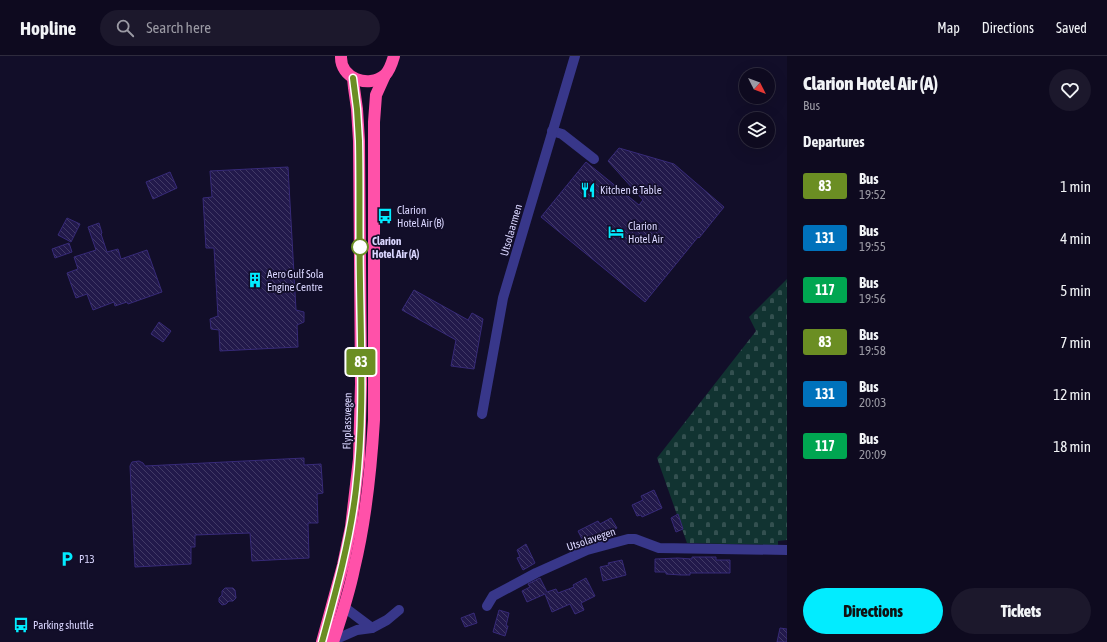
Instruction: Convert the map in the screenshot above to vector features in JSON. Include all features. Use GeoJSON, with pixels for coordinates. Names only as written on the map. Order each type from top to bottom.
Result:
{"type":"FeatureCollection","features":[{"type":"Feature","properties":{"kind":"highway"},"geometry":{"type":"LineString","coordinates":[[329,641],[344,607],[362,531],[368,495],[374,420],[374,115],[376,95],[385,75],[392,66],[394,56]]}},
{"type":"Feature","properties":{"kind":"highway"},"geometry":{"type":"LineString","coordinates":[[340,57],[345,70],[353,78],[364,82],[375,81],[385,75]]}},
{"type":"Feature","properties":{"kind":"highway","name":"Flyplassvegen"},"geometry":{"type":"LineString","coordinates":[[329,641],[351,527],[359,459],[361,384],[359,141],[353,78]]}},
{"type":"Feature","properties":{"kind":"street","name":"Utsolaarmen"},"geometry":{"type":"LineString","coordinates":[[482,414],[503,298],[575,56]]}},
{"type":"Feature","properties":{"kind":"street"},"geometry":{"type":"LineString","coordinates":[[552,131],[562,134],[594,159]]}},
{"type":"Feature","properties":{"kind":"street","name":"Utsolavegen"},"geometry":{"type":"LineString","coordinates":[[487,606],[493,596],[536,573],[587,550],[628,539],[635,539],[659,548],[787,550]]}},
{"type":"Feature","properties":{"kind":"street"},"geometry":{"type":"LineString","coordinates":[[344,607],[372,628]]}},
{"type":"Feature","properties":{"kind":"street"},"geometry":{"type":"LineString","coordinates":[[329,641],[357,630],[372,628],[387,620],[399,610]]}},
{"type":"Feature","properties":{"kind":"green space"},"geometry":{"type":"Polygon","coordinates":[[[787,279],[787,540],[778,541],[778,545],[687,543],[657,458],[756,331],[749,317],[787,279]]]}},
{"type":"Feature","properties":{"kind":"building","name":"Clarion Hotel Air"},"geometry":{"type":"Polygon","coordinates":[[[619,148],[674,164],[724,207],[645,302],[541,217],[586,162],[639,205],[643,200],[608,161],[619,148]]]}},
{"type":"Feature","properties":{"kind":"building","name":"Aero Gulf Sola Engine Centre"},"geometry":{"type":"Polygon","coordinates":[[[288,167],[296,310],[304,312],[304,322],[297,325],[298,347],[220,351],[219,330],[211,329],[210,319],[218,316],[214,248],[206,248],[203,198],[212,197],[210,171],[288,167]]]}},
{"type":"Feature","properties":{"kind":"building"},"geometry":{"type":"Polygon","coordinates":[[[170,172],[177,188],[153,199],[146,182],[170,172]]]}},
{"type":"Feature","properties":{"kind":"building"},"geometry":{"type":"Polygon","coordinates":[[[67,218],[80,224],[71,242],[58,235],[67,218]]]}},
{"type":"Feature","properties":{"kind":"building"},"geometry":{"type":"Polygon","coordinates":[[[99,223],[107,252],[118,249],[121,259],[147,250],[162,292],[128,304],[127,302],[115,306],[114,302],[93,310],[87,294],[76,298],[67,273],[78,269],[74,257],[96,250],[88,227],[99,223]]]}},
{"type":"Feature","properties":{"kind":"building"},"geometry":{"type":"Polygon","coordinates":[[[69,243],[72,252],[55,258],[52,249],[69,243]]]}},
{"type":"Feature","properties":{"kind":"building"},"geometry":{"type":"Polygon","coordinates":[[[414,290],[468,320],[472,313],[483,319],[474,369],[451,366],[456,340],[402,310],[414,290]]]}},
{"type":"Feature","properties":{"kind":"building"},"geometry":{"type":"Polygon","coordinates":[[[159,322],[171,331],[163,342],[151,334],[159,322]]]}},
{"type":"Feature","properties":{"kind":"building"},"geometry":{"type":"Polygon","coordinates":[[[304,458],[304,465],[321,464],[323,493],[317,494],[318,523],[308,523],[309,558],[252,561],[250,533],[195,535],[195,547],[191,547],[191,564],[135,567],[130,466],[132,462],[139,461],[145,466],[304,458]]]}},
{"type":"Feature","properties":{"kind":"building"},"geometry":{"type":"Polygon","coordinates":[[[654,490],[662,508],[642,517],[641,515],[637,516],[632,505],[643,500],[641,496],[654,490]]]}},
{"type":"Feature","properties":{"kind":"building"},"geometry":{"type":"Polygon","coordinates":[[[678,514],[683,529],[676,532],[671,518],[678,514]]]}},
{"type":"Feature","properties":{"kind":"building"},"geometry":{"type":"Polygon","coordinates":[[[611,518],[617,528],[608,533],[607,531],[584,543],[578,531],[598,521],[600,524],[611,518]]]}},
{"type":"Feature","properties":{"kind":"building"},"geometry":{"type":"Polygon","coordinates":[[[526,544],[535,563],[523,570],[517,558],[520,557],[517,550],[526,544]]]}},
{"type":"Feature","properties":{"kind":"building"},"geometry":{"type":"Polygon","coordinates":[[[692,557],[716,557],[716,560],[730,560],[730,573],[690,573],[690,575],[681,575],[666,574],[666,572],[655,572],[655,559],[692,559],[692,557]]]}},
{"type":"Feature","properties":{"kind":"building"},"geometry":{"type":"Polygon","coordinates":[[[622,560],[626,575],[603,581],[600,567],[609,565],[608,563],[622,560]]]}},
{"type":"Feature","properties":{"kind":"building"},"geometry":{"type":"Polygon","coordinates":[[[540,578],[547,592],[556,589],[558,593],[574,587],[573,585],[586,578],[595,596],[581,603],[584,610],[575,614],[570,604],[552,612],[545,594],[527,602],[522,591],[530,587],[528,584],[540,578]]]}},
{"type":"Feature","properties":{"kind":"building"},"geometry":{"type":"Polygon","coordinates":[[[225,588],[233,588],[235,590],[236,598],[233,601],[229,601],[222,605],[219,602],[219,598],[225,588]]]}},
{"type":"Feature","properties":{"kind":"building"},"geometry":{"type":"Polygon","coordinates":[[[499,610],[509,613],[506,626],[508,626],[505,636],[493,632],[499,610]]]}},
{"type":"Feature","properties":{"kind":"building"},"geometry":{"type":"Polygon","coordinates":[[[474,613],[477,623],[465,627],[461,618],[474,613]]]}},
{"type":"Feature","properties":{"kind":"building"},"geometry":{"type":"Polygon","coordinates":[[[780,628],[787,629],[787,642],[777,642],[780,628]]]}},
{"type":"Feature","properties":{"kind":"bus line","name":"83"},"geometry":{"type":"LineString","coordinates":[[322,642],[334,602],[346,552],[353,515],[359,459],[361,419],[359,141],[356,96],[353,78]]}},
{"type":"Feature","properties":{"kind":"place","name":"Kitchen & Table"},"geometry":{"type":"Point","coordinates":[588,190]}},
{"type":"Feature","properties":{"kind":"place","name":"Clarion Hotel Air (B)"},"geometry":{"type":"Point","coordinates":[385,216]}},
{"type":"Feature","properties":{"kind":"place","name":"Clarion Hotel Air"},"geometry":{"type":"Point","coordinates":[616,232]}},
{"type":"Feature","properties":{"kind":"place","name":"Clarion Hotel Air (A)"},"geometry":{"type":"Point","coordinates":[360,247]}},
{"type":"Feature","properties":{"kind":"place","name":"Aero Gulf Sola Engine Centre"},"geometry":{"type":"Point","coordinates":[255,280]}},
{"type":"Feature","properties":{"kind":"place","name":"P13"},"geometry":{"type":"Point","coordinates":[67,559]}},
{"type":"Feature","properties":{"kind":"place","name":"Parking shuttle"},"geometry":{"type":"Point","coordinates":[21,625]}}]}
